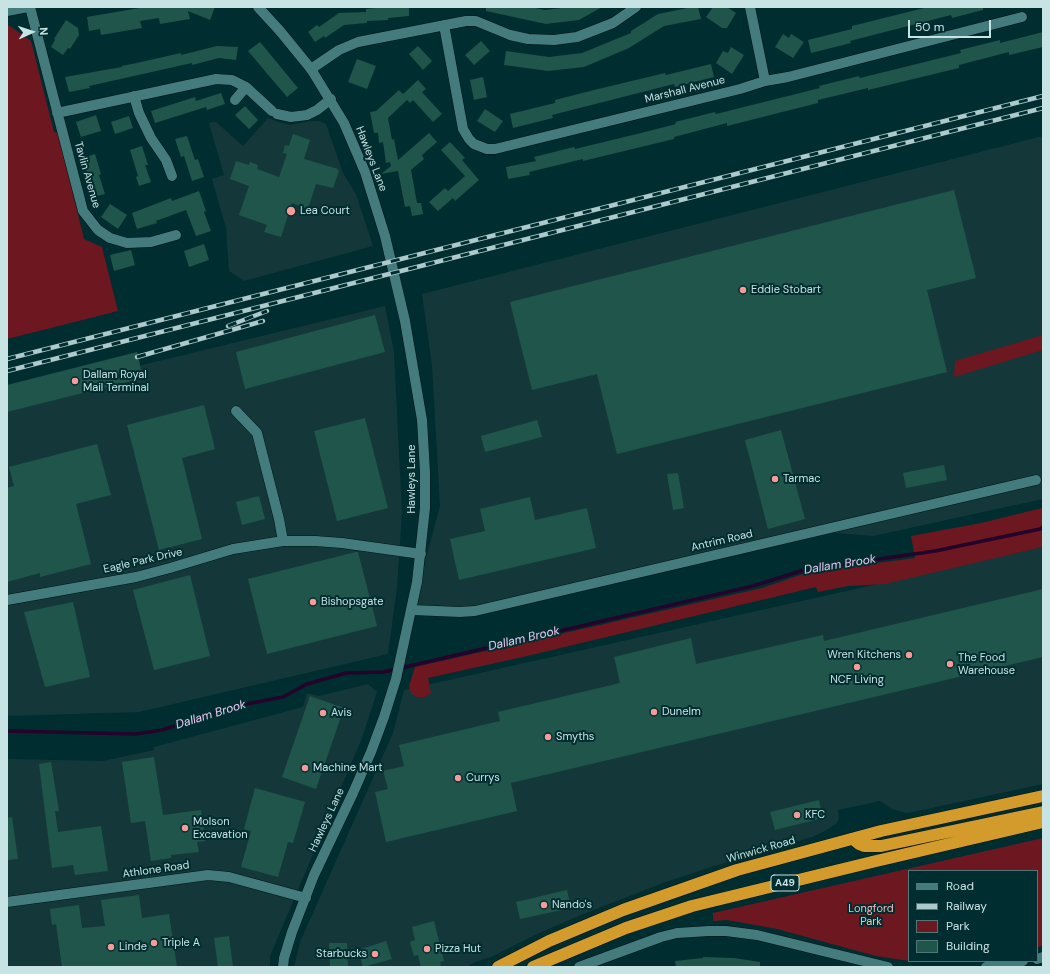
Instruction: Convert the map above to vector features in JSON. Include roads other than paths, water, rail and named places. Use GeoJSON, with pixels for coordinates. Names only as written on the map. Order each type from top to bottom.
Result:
{"type":"FeatureCollection","features":[{"type":"Feature","properties":{"kind":"highway","name":"Winwick Road"},"geometry":{"type":"LineString","coordinates":[[498,967],[549,941],[623,910],[737,870],[888,829],[1043,796]]}},
{"type":"Feature","properties":{"kind":"highway"},"geometry":{"type":"LineString","coordinates":[[853,838],[859,844],[864,846],[882,846],[1043,812]]}},
{"type":"Feature","properties":{"kind":"highway","name":"A49"},"geometry":{"type":"LineString","coordinates":[[534,967],[626,928],[692,906],[866,863],[1043,822]]}},
{"type":"Feature","properties":{"kind":"street"},"geometry":{"type":"LineString","coordinates":[[7,12],[29,7]]}},
{"type":"Feature","properties":{"kind":"street","name":"Tavlin Avenue"},"geometry":{"type":"LineString","coordinates":[[29,7],[83,211],[98,230],[110,238],[127,243],[151,242],[176,235]]}},
{"type":"Feature","properties":{"kind":"street","name":"Hawleys Lane"},"geometry":{"type":"LineString","coordinates":[[258,7],[311,69],[331,99],[344,123],[365,172],[385,236],[406,328],[422,420],[425,472],[421,554],[412,610],[396,679],[371,752],[317,869],[292,932],[284,958],[283,967]]}},
{"type":"Feature","properties":{"kind":"street"},"geometry":{"type":"LineString","coordinates":[[311,69],[339,50],[358,42],[444,25],[466,21],[476,21],[510,35],[528,39],[554,40],[586,34],[613,23],[636,7]]}},
{"type":"Feature","properties":{"kind":"street"},"geometry":{"type":"LineString","coordinates":[[750,7],[765,81]]}},
{"type":"Feature","properties":{"kind":"street","name":"Marshall Avenue"},"geometry":{"type":"LineString","coordinates":[[444,25],[463,129],[474,144],[488,149],[504,148],[1022,17]]}},
{"type":"Feature","properties":{"kind":"street"},"geometry":{"type":"LineString","coordinates":[[57,113],[216,79],[232,80],[246,87],[275,113],[291,117],[307,115],[317,110],[331,99]]}},
{"type":"Feature","properties":{"kind":"street"},"geometry":{"type":"LineString","coordinates":[[235,100],[246,87]]}},
{"type":"Feature","properties":{"kind":"street"},"geometry":{"type":"LineString","coordinates":[[134,96],[139,113],[151,138],[166,160],[172,176]]}},
{"type":"Feature","properties":{"kind":"street"},"geometry":{"type":"LineString","coordinates":[[236,411],[257,433],[279,519],[283,542]]}},
{"type":"Feature","properties":{"kind":"street","name":"Antrim Road"},"geometry":{"type":"LineString","coordinates":[[412,610],[460,612],[475,611],[1036,480]]}},
{"type":"Feature","properties":{"kind":"street","name":"Eagle Park Drive"},"geometry":{"type":"LineString","coordinates":[[7,600],[136,577],[233,549],[283,542],[314,541],[342,543],[421,554]]}},
{"type":"Feature","properties":{"kind":"street","name":"Athlone Road"},"geometry":{"type":"LineString","coordinates":[[7,902],[208,875],[229,877],[306,898]]}},
{"type":"Feature","properties":{"kind":"street"},"geometry":{"type":"LineString","coordinates":[[578,967],[661,937],[677,933],[726,931],[757,935],[883,967]]}},
{"type":"Feature","properties":{"kind":"street"},"geometry":{"type":"LineString","coordinates":[[986,967],[1017,962]]}},
{"type":"Feature","properties":{"kind":"waterway","name":"Dallam Brook"},"geometry":{"type":"LineString","coordinates":[[7,731],[136,734],[162,730],[241,705],[283,697],[307,684],[346,673],[384,672],[753,586],[804,570],[935,551],[1040,529],[1043,527]]}},
{"type":"Feature","properties":{"kind":"railway"},"geometry":{"type":"LineString","coordinates":[[7,359],[1043,96]]}},
{"type":"Feature","properties":{"kind":"railway"},"geometry":{"type":"LineString","coordinates":[[7,371],[1043,108]]}},
{"type":"Feature","properties":{"kind":"railway"},"geometry":{"type":"LineString","coordinates":[[228,326],[267,311]]}},
{"type":"Feature","properties":{"kind":"railway"},"geometry":{"type":"LineString","coordinates":[[137,357],[263,321]]}},
{"type":"Feature","properties":{"kind":"place","name":"Lea Court"},"geometry":{"type":"Point","coordinates":[291,211]}},
{"type":"Feature","properties":{"kind":"place","name":"Eddie Stobart"},"geometry":{"type":"Point","coordinates":[743,290]}},
{"type":"Feature","properties":{"kind":"place","name":"Dallam Royal Mail Terminal"},"geometry":{"type":"Point","coordinates":[75,381]}},
{"type":"Feature","properties":{"kind":"place","name":"Tarmac"},"geometry":{"type":"Point","coordinates":[775,479]}},
{"type":"Feature","properties":{"kind":"place","name":"Bishopsgate"},"geometry":{"type":"Point","coordinates":[313,602]}},
{"type":"Feature","properties":{"kind":"place","name":"Wren Kitchens"},"geometry":{"type":"Point","coordinates":[909,655]}},
{"type":"Feature","properties":{"kind":"place","name":"The Food Warehouse"},"geometry":{"type":"Point","coordinates":[950,664]}},
{"type":"Feature","properties":{"kind":"place","name":"NCF Living"},"geometry":{"type":"Point","coordinates":[857,667]}},
{"type":"Feature","properties":{"kind":"place","name":"Dunelm"},"geometry":{"type":"Point","coordinates":[654,712]}},
{"type":"Feature","properties":{"kind":"place","name":"Avis"},"geometry":{"type":"Point","coordinates":[323,713]}},
{"type":"Feature","properties":{"kind":"place","name":"Smyths"},"geometry":{"type":"Point","coordinates":[548,737]}},
{"type":"Feature","properties":{"kind":"place","name":"Machine Mart"},"geometry":{"type":"Point","coordinates":[305,768]}},
{"type":"Feature","properties":{"kind":"place","name":"Currys"},"geometry":{"type":"Point","coordinates":[458,778]}},
{"type":"Feature","properties":{"kind":"place","name":"KFC"},"geometry":{"type":"Point","coordinates":[797,815]}},
{"type":"Feature","properties":{"kind":"place","name":"Molson Excavation"},"geometry":{"type":"Point","coordinates":[185,828]}},
{"type":"Feature","properties":{"kind":"place","name":"Nando's"},"geometry":{"type":"Point","coordinates":[544,905]}},
{"type":"Feature","properties":{"kind":"place","name":"Triple A"},"geometry":{"type":"Point","coordinates":[154,943]}},
{"type":"Feature","properties":{"kind":"place","name":"Linde"},"geometry":{"type":"Point","coordinates":[111,947]}},
{"type":"Feature","properties":{"kind":"place","name":"Pizza Hut"},"geometry":{"type":"Point","coordinates":[427,949]}},
{"type":"Feature","properties":{"kind":"place","name":"Starbucks"},"geometry":{"type":"Point","coordinates":[375,954]}},
{"type":"Feature","properties":{"kind":"park label","name":"Longford Park"},"geometry":{"type":"Point","coordinates":[871,915]}}]}
